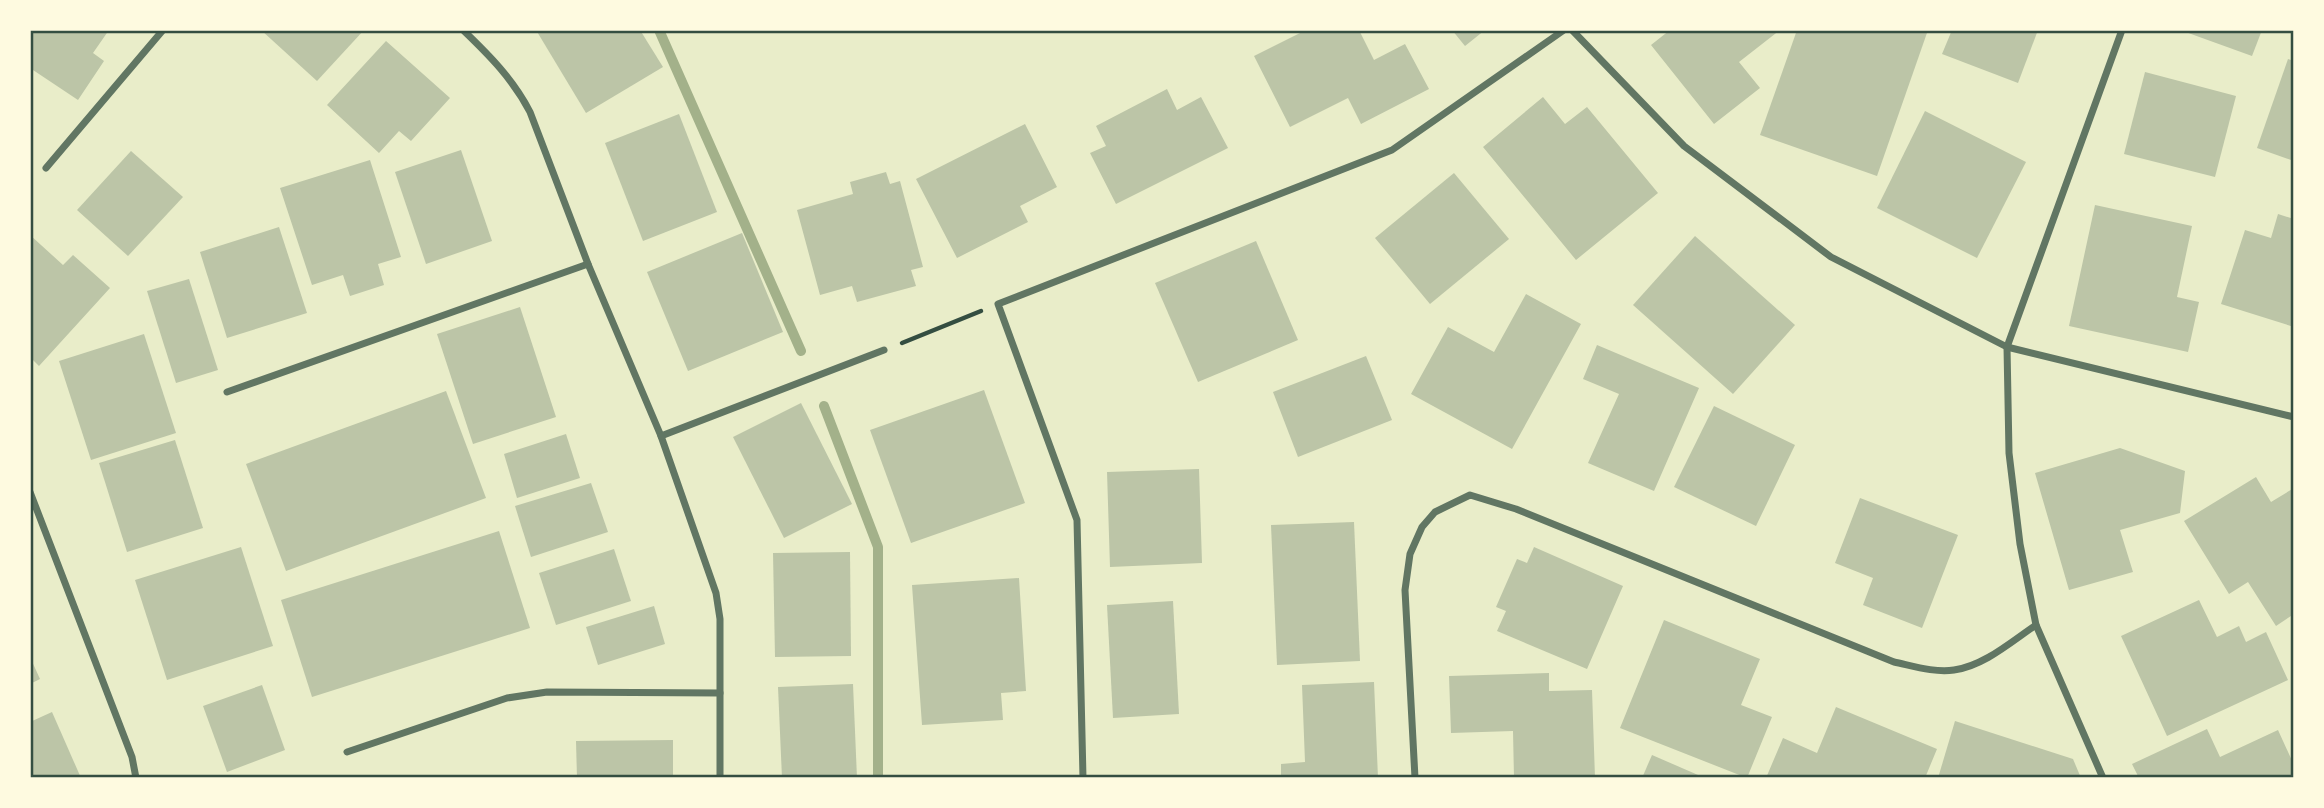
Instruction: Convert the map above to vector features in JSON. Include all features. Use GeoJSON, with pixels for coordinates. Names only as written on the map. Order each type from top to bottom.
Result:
{"type":"FeatureCollection","features":[{"type":"Feature","properties":{"kind":"street"},"geometry":{"type":"LineString","coordinates":[[46,168],[163,30]]}},
{"type":"Feature","properties":{"kind":"street"},"geometry":{"type":"LineString","coordinates":[[463,30],[498,64],[518,89],[530,112],[588,264],[661,436],[716,593],[720,619],[720,778]]}},
{"type":"Feature","properties":{"kind":"street"},"geometry":{"type":"LineString","coordinates":[[1083,778],[1077,520],[998,304],[1392,150],[1564,30]]}},
{"type":"Feature","properties":{"kind":"street"},"geometry":{"type":"LineString","coordinates":[[1572,30],[1684,146],[1831,257],[2007,347],[2294,417]]}},
{"type":"Feature","properties":{"kind":"street"},"geometry":{"type":"LineString","coordinates":[[2103,778],[2036,625],[2020,544],[2008,453],[2007,347],[2122,30]]}},
{"type":"Feature","properties":{"kind":"street"},"geometry":{"type":"LineString","coordinates":[[227,392],[588,264]]}},
{"type":"Feature","properties":{"kind":"street"},"geometry":{"type":"LineString","coordinates":[[661,436],[884,350]]}},
{"type":"Feature","properties":{"kind":"street"},"geometry":{"type":"LineString","coordinates":[[30,492],[132,757],[136,778]]}},
{"type":"Feature","properties":{"kind":"street"},"geometry":{"type":"LineString","coordinates":[[1415,778],[1405,590],[1410,554],[1422,527],[1435,512],[1470,495],[1516,509],[1894,662],[1929,669],[1954,670],[1981,661],[2036,625]]}},
{"type":"Feature","properties":{"kind":"street"},"geometry":{"type":"LineString","coordinates":[[347,752],[506,698],[547,692],[720,693]]}},
{"type":"Feature","properties":{"kind":"path"},"geometry":{"type":"LineString","coordinates":[[884,350],[998,304]]}},
{"type":"Feature","properties":{"kind":"building"},"geometry":{"type":"Polygon","coordinates":[[[30,30],[109,30],[93,53],[104,61],[78,100],[30,68],[30,30]]]}},
{"type":"Feature","properties":{"kind":"building"},"geometry":{"type":"Polygon","coordinates":[[[261,30],[364,30],[317,81],[261,30]]]}},
{"type":"Feature","properties":{"kind":"building"},"geometry":{"type":"Polygon","coordinates":[[[536,30],[640,30],[663,67],[586,113],[536,30]]]}},
{"type":"Feature","properties":{"kind":"building"},"geometry":{"type":"Polygon","coordinates":[[[1306,30],[1359,30],[1374,60],[1405,44],[1429,89],[1361,124],[1348,98],[1290,127],[1254,56],[1306,30]]]}},
{"type":"Feature","properties":{"kind":"building"},"geometry":{"type":"Polygon","coordinates":[[[1452,30],[1485,30],[1465,46],[1452,30]]]}},
{"type":"Feature","properties":{"kind":"building"},"geometry":{"type":"Polygon","coordinates":[[[1670,30],[1780,30],[1739,62],[1760,88],[1714,124],[1651,45],[1670,30]]]}},
{"type":"Feature","properties":{"kind":"building"},"geometry":{"type":"Polygon","coordinates":[[[1797,30],[1928,30],[1877,176],[1760,135],[1797,30]]]}},
{"type":"Feature","properties":{"kind":"building"},"geometry":{"type":"Polygon","coordinates":[[[1952,30],[2038,30],[2018,83],[1942,54],[1952,30]]]}},
{"type":"Feature","properties":{"kind":"building"},"geometry":{"type":"Polygon","coordinates":[[[2180,30],[2262,30],[2252,56],[2180,30]]]}},
{"type":"Feature","properties":{"kind":"building"},"geometry":{"type":"Polygon","coordinates":[[[386,41],[450,98],[411,141],[399,131],[379,153],[327,105],[386,41]]]}},
{"type":"Feature","properties":{"kind":"building"},"geometry":{"type":"Polygon","coordinates":[[[2288,59],[2294,61],[2294,161],[2257,148],[2288,59]]]}},
{"type":"Feature","properties":{"kind":"building"},"geometry":{"type":"Polygon","coordinates":[[[2145,72],[2236,96],[2215,177],[2124,154],[2145,72]]]}},
{"type":"Feature","properties":{"kind":"building"},"geometry":{"type":"Polygon","coordinates":[[[1167,89],[1177,110],[1201,97],[1228,148],[1116,204],[1090,153],[1106,146],[1096,126],[1167,89]]]}},
{"type":"Feature","properties":{"kind":"building"},"geometry":{"type":"Polygon","coordinates":[[[1543,97],[1565,124],[1587,107],[1658,193],[1576,260],[1483,147],[1543,97]]]}},
{"type":"Feature","properties":{"kind":"building"},"geometry":{"type":"Polygon","coordinates":[[[1925,111],[2026,162],[1977,258],[1877,208],[1925,111]]]}},
{"type":"Feature","properties":{"kind":"building"},"geometry":{"type":"Polygon","coordinates":[[[679,114],[717,212],[643,241],[605,143],[679,114]]]}},
{"type":"Feature","properties":{"kind":"building"},"geometry":{"type":"Polygon","coordinates":[[[1025,124],[1057,187],[1020,206],[1028,222],[957,258],[916,179],[1025,124]]]}},
{"type":"Feature","properties":{"kind":"building"},"geometry":{"type":"Polygon","coordinates":[[[461,150],[492,241],[426,264],[395,172],[461,150]]]}},
{"type":"Feature","properties":{"kind":"building"},"geometry":{"type":"Polygon","coordinates":[[[131,151],[183,197],[128,256],[77,210],[131,151]]]}},
{"type":"Feature","properties":{"kind":"building"},"geometry":{"type":"Polygon","coordinates":[[[370,160],[401,257],[378,264],[384,285],[350,296],[343,275],[312,285],[280,188],[370,160]]]}},
{"type":"Feature","properties":{"kind":"building"},"geometry":{"type":"Polygon","coordinates":[[[886,172],[890,184],[900,181],[923,267],[911,270],[916,286],[857,302],[852,286],[820,295],[797,210],[853,194],[850,182],[886,172]]]}},
{"type":"Feature","properties":{"kind":"building"},"geometry":{"type":"Polygon","coordinates":[[[1454,173],[1509,239],[1430,304],[1375,238],[1454,173]]]}},
{"type":"Feature","properties":{"kind":"building"},"geometry":{"type":"Polygon","coordinates":[[[2095,205],[2192,226],[2177,297],[2199,302],[2188,352],[2069,326],[2095,205]]]}},
{"type":"Feature","properties":{"kind":"building"},"geometry":{"type":"Polygon","coordinates":[[[2278,214],[2294,219],[2294,327],[2221,304],[2245,230],[2271,238],[2278,214]]]}},
{"type":"Feature","properties":{"kind":"building"},"geometry":{"type":"Polygon","coordinates":[[[279,227],[307,313],[227,338],[200,252],[279,227]]]}},
{"type":"Feature","properties":{"kind":"building"},"geometry":{"type":"Polygon","coordinates":[[[742,233],[783,332],[688,371],[647,272],[742,233]]]}},
{"type":"Feature","properties":{"kind":"building"},"geometry":{"type":"Polygon","coordinates":[[[30,235],[63,265],[73,255],[110,288],[39,366],[30,357],[30,235]]]}},
{"type":"Feature","properties":{"kind":"building"},"geometry":{"type":"Polygon","coordinates":[[[1695,236],[1795,325],[1733,394],[1633,305],[1695,236]]]}},
{"type":"Feature","properties":{"kind":"building"},"geometry":{"type":"Polygon","coordinates":[[[1256,241],[1298,340],[1198,382],[1155,283],[1256,241]]]}},
{"type":"Feature","properties":{"kind":"building"},"geometry":{"type":"Polygon","coordinates":[[[189,279],[218,370],[176,383],[147,291],[189,279]]]}},
{"type":"Feature","properties":{"kind":"building"},"geometry":{"type":"Polygon","coordinates":[[[1526,294],[1581,324],[1512,449],[1411,394],[1448,327],[1494,352],[1526,294]]]}},
{"type":"Feature","properties":{"kind":"building"},"geometry":{"type":"Polygon","coordinates":[[[520,307],[556,417],[473,444],[437,334],[520,307]]]}},
{"type":"Feature","properties":{"kind":"building"},"geometry":{"type":"Polygon","coordinates":[[[144,334],[176,433],[91,460],[59,361],[144,334]]]}},
{"type":"Feature","properties":{"kind":"building"},"geometry":{"type":"Polygon","coordinates":[[[1597,345],[1699,388],[1654,491],[1588,463],[1619,394],[1583,379],[1597,345]]]}},
{"type":"Feature","properties":{"kind":"building"},"geometry":{"type":"Polygon","coordinates":[[[1366,356],[1392,420],[1298,457],[1273,392],[1366,356]]]}},
{"type":"Feature","properties":{"kind":"building"},"geometry":{"type":"Polygon","coordinates":[[[984,390],[1025,503],[911,543],[870,430],[984,390]]]}},
{"type":"Feature","properties":{"kind":"building"},"geometry":{"type":"Polygon","coordinates":[[[446,391],[486,498],[286,571],[246,464],[446,391]]]}},
{"type":"Feature","properties":{"kind":"building"},"geometry":{"type":"Polygon","coordinates":[[[801,403],[852,504],[784,538],[733,437],[801,403]]]}},
{"type":"Feature","properties":{"kind":"building"},"geometry":{"type":"Polygon","coordinates":[[[1714,406],[1795,445],[1756,526],[1674,487],[1714,406]]]}},
{"type":"Feature","properties":{"kind":"building"},"geometry":{"type":"Polygon","coordinates":[[[566,434],[580,478],[517,498],[504,454],[566,434]]]}},
{"type":"Feature","properties":{"kind":"building"},"geometry":{"type":"Polygon","coordinates":[[[175,440],[203,528],[127,552],[99,463],[175,440]]]}},
{"type":"Feature","properties":{"kind":"building"},"geometry":{"type":"Polygon","coordinates":[[[2120,448],[2185,471],[2180,513],[2120,530],[2133,572],[2069,590],[2035,473],[2120,448]]]}},
{"type":"Feature","properties":{"kind":"building"},"geometry":{"type":"Polygon","coordinates":[[[1199,469],[1202,563],[1110,567],[1107,472],[1199,469]]]}},
{"type":"Feature","properties":{"kind":"building"},"geometry":{"type":"Polygon","coordinates":[[[2256,477],[2271,502],[2294,488],[2294,614],[2276,626],[2248,582],[2229,594],[2184,521],[2256,477]]]}},
{"type":"Feature","properties":{"kind":"building"},"geometry":{"type":"Polygon","coordinates":[[[591,483],[608,532],[531,557],[515,506],[591,483]]]}},
{"type":"Feature","properties":{"kind":"building"},"geometry":{"type":"Polygon","coordinates":[[[1860,498],[1958,535],[1922,628],[1863,605],[1873,578],[1835,563],[1860,498]]]}},
{"type":"Feature","properties":{"kind":"building"},"geometry":{"type":"Polygon","coordinates":[[[1354,522],[1360,661],[1277,665],[1271,525],[1354,522]]]}},
{"type":"Feature","properties":{"kind":"building"},"geometry":{"type":"Polygon","coordinates":[[[499,531],[530,628],[312,697],[281,600],[499,531]]]}},
{"type":"Feature","properties":{"kind":"building"},"geometry":{"type":"Polygon","coordinates":[[[241,547],[273,646],[167,680],[135,580],[241,547]]]}},
{"type":"Feature","properties":{"kind":"building"},"geometry":{"type":"Polygon","coordinates":[[[1534,547],[1623,586],[1587,669],[1497,631],[1506,611],[1496,607],[1517,559],[1527,563],[1534,547]]]}},
{"type":"Feature","properties":{"kind":"building"},"geometry":{"type":"Polygon","coordinates":[[[614,549],[631,601],[556,625],[539,573],[614,549]]]}},
{"type":"Feature","properties":{"kind":"building"},"geometry":{"type":"Polygon","coordinates":[[[850,552],[851,656],[775,657],[773,553],[850,552]]]}},
{"type":"Feature","properties":{"kind":"building"},"geometry":{"type":"Polygon","coordinates":[[[1019,578],[1026,691],[1001,693],[1003,720],[922,725],[912,585],[1019,578]]]}},
{"type":"Feature","properties":{"kind":"building"},"geometry":{"type":"Polygon","coordinates":[[[2199,600],[2217,637],[2239,626],[2246,642],[2266,632],[2288,680],[2167,736],[2121,636],[2199,600]]]}},
{"type":"Feature","properties":{"kind":"building"},"geometry":{"type":"Polygon","coordinates":[[[1173,601],[1179,714],[1113,718],[1107,605],[1173,601]]]}},
{"type":"Feature","properties":{"kind":"building"},"geometry":{"type":"Polygon","coordinates":[[[654,606],[665,644],[598,665],[586,627],[654,606]]]}},
{"type":"Feature","properties":{"kind":"building"},"geometry":{"type":"Polygon","coordinates":[[[1664,620],[1760,659],[1741,705],[1772,717],[1747,778],[1620,728],[1664,620]]]}},
{"type":"Feature","properties":{"kind":"building"},"geometry":{"type":"Polygon","coordinates":[[[30,657],[40,679],[30,684],[30,657]]]}},
{"type":"Feature","properties":{"kind":"building"},"geometry":{"type":"Polygon","coordinates":[[[1549,673],[1549,691],[1592,690],[1595,778],[1514,778],[1513,731],[1451,733],[1449,676],[1549,673]]]}},
{"type":"Feature","properties":{"kind":"building"},"geometry":{"type":"Polygon","coordinates":[[[1374,682],[1378,778],[1281,778],[1281,764],[1305,762],[1302,685],[1374,682]]]}},
{"type":"Feature","properties":{"kind":"building"},"geometry":{"type":"Polygon","coordinates":[[[853,684],[857,778],[782,778],[778,687],[853,684]]]}},
{"type":"Feature","properties":{"kind":"building"},"geometry":{"type":"Polygon","coordinates":[[[262,685],[285,750],[227,772],[203,706],[262,685]]]}},
{"type":"Feature","properties":{"kind":"building"},"geometry":{"type":"Polygon","coordinates":[[[1836,707],[1937,749],[1925,778],[1766,778],[1783,738],[1817,753],[1836,707]]]}},
{"type":"Feature","properties":{"kind":"building"},"geometry":{"type":"Polygon","coordinates":[[[52,712],[81,778],[30,778],[30,722],[52,712]]]}},
{"type":"Feature","properties":{"kind":"building"},"geometry":{"type":"Polygon","coordinates":[[[1955,721],[2073,759],[2081,778],[1938,778],[1955,721]]]}},
{"type":"Feature","properties":{"kind":"building"},"geometry":{"type":"Polygon","coordinates":[[[2207,729],[2220,757],[2278,730],[2294,765],[2294,778],[2139,778],[2132,764],[2207,729]]]}},
{"type":"Feature","properties":{"kind":"building"},"geometry":{"type":"Polygon","coordinates":[[[673,740],[673,778],[577,778],[576,741],[673,740]]]}},
{"type":"Feature","properties":{"kind":"building"},"geometry":{"type":"Polygon","coordinates":[[[1652,755],[1705,778],[1642,778],[1652,755]]]}},
{"type":"Feature","properties":{"kind":"waterway"},"geometry":{"type":"LineString","coordinates":[[659,30],[801,351]]}},
{"type":"Feature","properties":{"kind":"waterway"},"geometry":{"type":"LineString","coordinates":[[824,406],[878,547],[878,778]]}}]}
